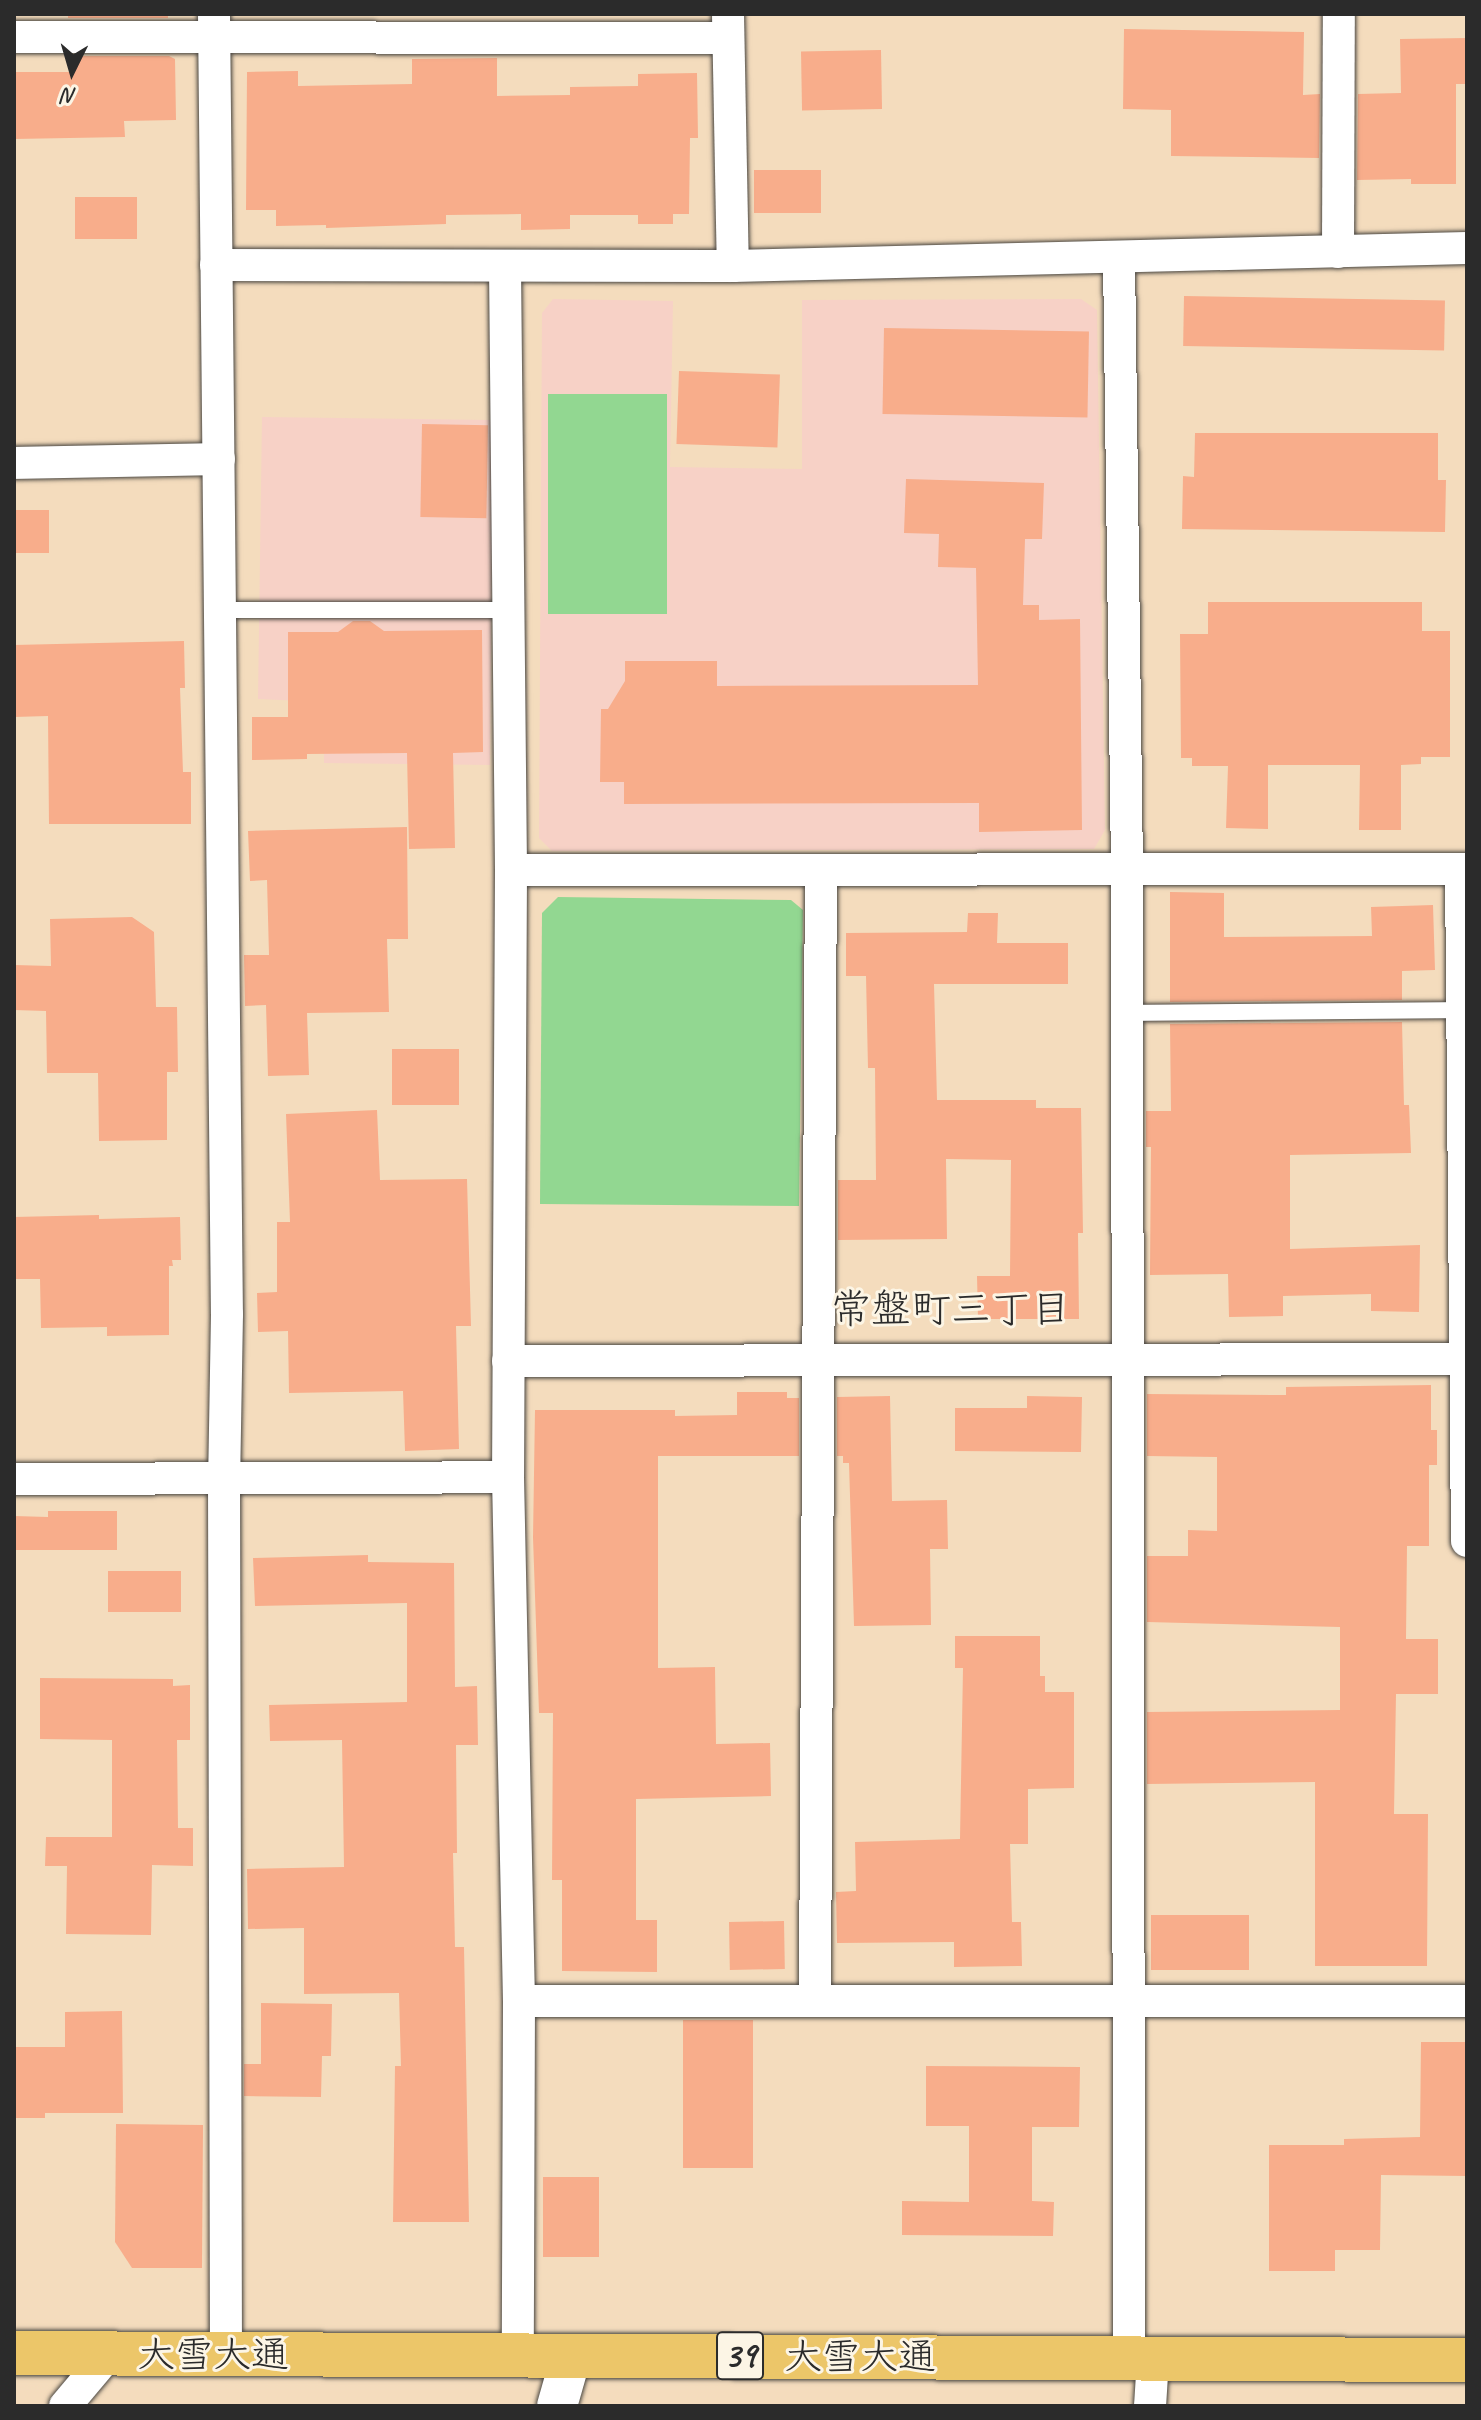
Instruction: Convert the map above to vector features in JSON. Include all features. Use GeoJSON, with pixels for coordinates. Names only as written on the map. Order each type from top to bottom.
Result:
{"type":"FeatureCollection","features":[{"type":"Feature","properties":{"kind":"highway","name":"大雪大通"},"geometry":{"type":"LineString","coordinates":[[14,2353],[1467,2360]]}},
{"type":"Feature","properties":{"kind":"street"},"geometry":{"type":"LineString","coordinates":[[1338,252],[1339,14]]}},
{"type":"Feature","properties":{"kind":"street"},"geometry":{"type":"LineString","coordinates":[[214,26],[227,1314],[224,1478],[226,2356]]}},
{"type":"Feature","properties":{"kind":"street"},"geometry":{"type":"LineString","coordinates":[[14,37],[214,26],[728,26],[733,266]]}},
{"type":"Feature","properties":{"kind":"street"},"geometry":{"type":"LineString","coordinates":[[216,265],[733,266],[1467,248]]}},
{"type":"Feature","properties":{"kind":"street"},"geometry":{"type":"LineString","coordinates":[[1119,257],[1127,870],[1131,2000],[1141,2359],[1150,2406]]}},
{"type":"Feature","properties":{"kind":"street"},"geometry":{"type":"LineString","coordinates":[[505,266],[511,870],[508,1477],[519,2001],[518,2356]]}},
{"type":"Feature","properties":{"kind":"street"},"geometry":{"type":"LineString","coordinates":[[14,463],[219,459]]}},
{"type":"Feature","properties":{"kind":"street"},"geometry":{"type":"LineString","coordinates":[[511,870],[1464,869],[1462,1010],[1467,1541]]}},
{"type":"Feature","properties":{"kind":"street"},"geometry":{"type":"LineString","coordinates":[[815,1999],[821,870]]}},
{"type":"Feature","properties":{"kind":"street"},"geometry":{"type":"LineString","coordinates":[[508,1361],[820,1363],[1128,1358],[1467,1359]]}},
{"type":"Feature","properties":{"kind":"street"},"geometry":{"type":"LineString","coordinates":[[14,1479],[508,1477]]}},
{"type":"Feature","properties":{"kind":"street"},"geometry":{"type":"LineString","coordinates":[[519,2001],[1467,2001]]}},
{"type":"Feature","properties":{"kind":"street"},"geometry":{"type":"LineString","coordinates":[[65,2406],[108,2355]]}},
{"type":"Feature","properties":{"kind":"street"},"geometry":{"type":"LineString","coordinates":[[557,2406],[571,2357]]}},
{"type":"Feature","properties":{"kind":"lane"},"geometry":{"type":"LineString","coordinates":[[222,610],[509,610]]}},
{"type":"Feature","properties":{"kind":"lane"},"geometry":{"type":"LineString","coordinates":[[1127,1013],[1462,1010]]}},
{"type":"Feature","properties":{"kind":"shaded area"},"geometry":{"type":"Polygon","coordinates":[[[553,299],[673,301],[670,467],[802,469],[802,300],[1081,299],[1097,310],[1105,830],[1094,849],[552,851],[539,838],[542,313],[553,299]]]}},
{"type":"Feature","properties":{"kind":"shaded area"},"geometry":{"type":"Polygon","coordinates":[[[262,417],[493,420],[490,765],[324,763],[324,702],[258,699],[262,417]]]}},
{"type":"Feature","properties":{"kind":"green space"},"geometry":{"type":"Polygon","coordinates":[[[548,394],[667,394],[667,614],[548,614],[548,394]]]}},
{"type":"Feature","properties":{"kind":"green space"},"geometry":{"type":"Polygon","coordinates":[[[558,897],[791,900],[803,910],[799,1206],[540,1204],[542,913],[558,897]]]}},
{"type":"Feature","properties":{"kind":"building"},"geometry":{"type":"Polygon","coordinates":[[[68,14],[168,14],[168,18],[68,18],[68,14]]]}},
{"type":"Feature","properties":{"kind":"building"},"geometry":{"type":"Polygon","coordinates":[[[1124,29],[1304,32],[1303,95],[1320,94],[1319,158],[1171,156],[1171,110],[1123,109],[1124,29]]]}},
{"type":"Feature","properties":{"kind":"building"},"geometry":{"type":"Polygon","coordinates":[[[1467,38],[1467,84],[1456,84],[1456,184],[1411,184],[1411,179],[1357,180],[1358,94],[1401,93],[1400,39],[1467,38]]]}},
{"type":"Feature","properties":{"kind":"building"},"geometry":{"type":"Polygon","coordinates":[[[881,50],[882,109],[802,110],[801,51],[881,50]]]}},
{"type":"Feature","properties":{"kind":"building"},"geometry":{"type":"Polygon","coordinates":[[[69,56],[169,56],[175,59],[176,120],[124,121],[125,137],[14,139],[14,72],[70,72],[69,56]]]}},
{"type":"Feature","properties":{"kind":"building"},"geometry":{"type":"Polygon","coordinates":[[[497,58],[497,96],[570,95],[570,87],[638,86],[638,74],[697,73],[698,138],[690,138],[689,214],[673,214],[673,224],[638,224],[638,215],[570,215],[570,229],[521,230],[521,214],[446,215],[446,224],[326,228],[326,225],[276,226],[276,210],[246,210],[247,72],[298,71],[298,86],[412,84],[412,59],[497,58]]]}},
{"type":"Feature","properties":{"kind":"building"},"geometry":{"type":"Polygon","coordinates":[[[754,170],[821,170],[821,213],[754,213],[754,170]]]}},
{"type":"Feature","properties":{"kind":"building"},"geometry":{"type":"Polygon","coordinates":[[[75,197],[137,197],[137,239],[75,239],[75,197]]]}},
{"type":"Feature","properties":{"kind":"building"},"geometry":{"type":"Polygon","coordinates":[[[1184,296],[1445,301],[1444,351],[1183,346],[1184,296]]]}},
{"type":"Feature","properties":{"kind":"building"},"geometry":{"type":"Polygon","coordinates":[[[884,328],[1089,332],[1087,418],[882,414],[884,328]]]}},
{"type":"Feature","properties":{"kind":"building"},"geometry":{"type":"Polygon","coordinates":[[[679,371],[780,375],[777,447],[676,444],[679,371]]]}},
{"type":"Feature","properties":{"kind":"building"},"geometry":{"type":"Polygon","coordinates":[[[422,424],[488,425],[486,518],[420,517],[422,424]]]}},
{"type":"Feature","properties":{"kind":"building"},"geometry":{"type":"Polygon","coordinates":[[[1195,433],[1438,433],[1438,480],[1446,480],[1445,532],[1182,529],[1183,476],[1194,477],[1195,433]]]}},
{"type":"Feature","properties":{"kind":"building"},"geometry":{"type":"Polygon","coordinates":[[[906,479],[1044,483],[1042,539],[1025,539],[1023,605],[1039,605],[1039,620],[1080,619],[1082,830],[979,832],[979,803],[624,804],[624,782],[600,782],[601,709],[608,709],[625,681],[625,661],[717,661],[717,686],[978,685],[976,568],[938,567],[939,534],[904,533],[906,479]]]}},
{"type":"Feature","properties":{"kind":"building"},"geometry":{"type":"Polygon","coordinates":[[[14,510],[49,510],[49,553],[14,553],[14,510]]]}},
{"type":"Feature","properties":{"kind":"building"},"geometry":{"type":"Polygon","coordinates":[[[1208,602],[1422,602],[1422,631],[1450,631],[1450,757],[1421,757],[1421,764],[1401,765],[1401,830],[1359,830],[1360,765],[1268,765],[1268,829],[1226,828],[1228,766],[1192,766],[1192,758],[1181,758],[1180,634],[1208,634],[1208,602]]]}},
{"type":"Feature","properties":{"kind":"building"},"geometry":{"type":"Polygon","coordinates":[[[353,621],[370,621],[384,631],[482,630],[483,752],[453,753],[455,848],[409,849],[407,753],[307,754],[307,759],[252,760],[252,717],[288,717],[288,632],[338,632],[353,621]]]}},
{"type":"Feature","properties":{"kind":"building"},"geometry":{"type":"Polygon","coordinates":[[[184,641],[185,688],[180,688],[183,772],[191,772],[191,824],[49,824],[48,716],[14,717],[14,645],[184,641]]]}},
{"type":"Feature","properties":{"kind":"building"},"geometry":{"type":"Polygon","coordinates":[[[407,827],[408,939],[387,939],[389,1012],[307,1013],[309,1075],[268,1076],[266,1005],[245,1006],[244,955],[269,955],[267,880],[250,881],[248,831],[407,827]]]}},
{"type":"Feature","properties":{"kind":"building"},"geometry":{"type":"Polygon","coordinates":[[[1170,892],[1224,893],[1224,937],[1372,936],[1371,907],[1433,905],[1435,970],[1402,971],[1402,1000],[1170,1002],[1170,892]]]}},
{"type":"Feature","properties":{"kind":"building"},"geometry":{"type":"Polygon","coordinates":[[[968,913],[998,913],[997,943],[1068,943],[1068,984],[934,984],[937,1100],[1036,1100],[1036,1108],[1081,1108],[1083,1233],[1078,1233],[1079,1319],[978,1319],[977,1276],[1010,1276],[1011,1160],[946,1159],[947,1239],[838,1240],[838,1180],[876,1180],[875,1068],[868,1068],[866,976],[846,976],[846,933],[967,932],[968,913]]]}},
{"type":"Feature","properties":{"kind":"building"},"geometry":{"type":"Polygon","coordinates":[[[132,917],[154,932],[156,1007],[177,1007],[178,1072],[167,1072],[167,1140],[99,1141],[98,1073],[47,1073],[46,1011],[14,1010],[14,965],[51,966],[50,919],[132,917]]]}},
{"type":"Feature","properties":{"kind":"building"},"geometry":{"type":"Polygon","coordinates":[[[1402,1022],[1404,1105],[1409,1105],[1411,1153],[1290,1155],[1290,1249],[1420,1245],[1419,1312],[1371,1311],[1371,1294],[1283,1296],[1283,1316],[1229,1317],[1228,1274],[1150,1275],[1151,1147],[1146,1147],[1146,1111],[1171,1111],[1170,1024],[1402,1022]]]}},
{"type":"Feature","properties":{"kind":"building"},"geometry":{"type":"Polygon","coordinates":[[[392,1049],[459,1049],[459,1105],[392,1105],[392,1049]]]}},
{"type":"Feature","properties":{"kind":"building"},"geometry":{"type":"Polygon","coordinates":[[[377,1110],[380,1180],[467,1179],[471,1326],[456,1326],[459,1449],[405,1451],[403,1391],[289,1393],[288,1331],[258,1332],[257,1293],[277,1292],[277,1222],[290,1222],[286,1114],[377,1110]]]}},
{"type":"Feature","properties":{"kind":"building"},"geometry":{"type":"Polygon","coordinates":[[[99,1215],[99,1219],[180,1217],[181,1260],[172,1260],[173,1266],[169,1266],[169,1335],[107,1336],[107,1327],[41,1328],[40,1279],[14,1279],[14,1217],[99,1215]]]}},
{"type":"Feature","properties":{"kind":"building"},"geometry":{"type":"Polygon","coordinates":[[[1431,1385],[1431,1430],[1437,1430],[1437,1465],[1429,1465],[1429,1546],[1407,1546],[1406,1639],[1438,1639],[1438,1694],[1396,1694],[1394,1814],[1428,1814],[1427,1966],[1315,1966],[1315,1782],[1147,1784],[1147,1712],[1340,1710],[1340,1627],[1147,1622],[1147,1556],[1188,1556],[1188,1530],[1217,1531],[1217,1457],[1147,1456],[1147,1394],[1286,1395],[1286,1387],[1431,1385]]]}},
{"type":"Feature","properties":{"kind":"building"},"geometry":{"type":"Polygon","coordinates":[[[737,1392],[787,1392],[787,1398],[799,1398],[799,1456],[658,1456],[658,1668],[715,1667],[716,1744],[770,1743],[771,1796],[636,1799],[636,1920],[657,1920],[657,1972],[562,1971],[562,1880],[552,1880],[553,1713],[539,1713],[533,1537],[535,1410],[675,1410],[675,1416],[737,1415],[737,1392]]]}},
{"type":"Feature","properties":{"kind":"building"},"geometry":{"type":"Polygon","coordinates":[[[890,1396],[892,1501],[947,1500],[948,1549],[930,1549],[931,1625],[854,1626],[849,1463],[843,1463],[843,1456],[837,1456],[837,1397],[890,1396]]]}},
{"type":"Feature","properties":{"kind":"building"},"geometry":{"type":"Polygon","coordinates":[[[1027,1396],[1082,1397],[1081,1452],[955,1451],[955,1408],[1027,1408],[1027,1396]]]}},
{"type":"Feature","properties":{"kind":"building"},"geometry":{"type":"Polygon","coordinates":[[[48,1511],[117,1511],[117,1550],[14,1550],[14,1516],[48,1517],[48,1511]]]}},
{"type":"Feature","properties":{"kind":"building"},"geometry":{"type":"Polygon","coordinates":[[[368,1555],[368,1562],[454,1563],[455,1687],[477,1686],[478,1745],[456,1745],[457,1853],[453,1853],[455,1947],[464,1947],[469,2222],[393,2222],[395,2066],[401,2066],[399,1993],[304,1994],[304,1928],[248,1929],[247,1869],[344,1867],[342,1740],[270,1741],[269,1705],[407,1702],[407,1603],[255,1606],[253,1558],[368,1555]]]}},
{"type":"Feature","properties":{"kind":"building"},"geometry":{"type":"Polygon","coordinates":[[[108,1571],[181,1571],[181,1612],[108,1612],[108,1571]]]}},
{"type":"Feature","properties":{"kind":"building"},"geometry":{"type":"Polygon","coordinates":[[[955,1636],[1040,1636],[1040,1676],[1045,1676],[1045,1692],[1074,1692],[1074,1788],[1028,1789],[1028,1844],[1010,1844],[1012,1922],[1021,1922],[1022,1966],[954,1967],[954,1942],[837,1943],[836,1892],[856,1891],[855,1842],[960,1839],[963,1668],[955,1668],[955,1636]]]}},
{"type":"Feature","properties":{"kind":"building"},"geometry":{"type":"Polygon","coordinates":[[[40,1678],[173,1679],[173,1686],[190,1685],[190,1740],[177,1740],[178,1828],[193,1828],[193,1866],[152,1865],[151,1935],[66,1934],[67,1866],[45,1866],[46,1837],[112,1837],[112,1740],[40,1739],[40,1678]]]}},
{"type":"Feature","properties":{"kind":"building"},"geometry":{"type":"Polygon","coordinates":[[[1151,1915],[1249,1915],[1249,1970],[1151,1970],[1151,1915]]]}},
{"type":"Feature","properties":{"kind":"building"},"geometry":{"type":"Polygon","coordinates":[[[784,1921],[785,1969],[730,1970],[729,1922],[784,1921]]]}},
{"type":"Feature","properties":{"kind":"building"},"geometry":{"type":"Polygon","coordinates":[[[261,2003],[332,2004],[331,2056],[322,2056],[321,2097],[244,2096],[244,2064],[261,2064],[261,2003]]]}},
{"type":"Feature","properties":{"kind":"building"},"geometry":{"type":"Polygon","coordinates":[[[122,2011],[123,2113],[45,2113],[45,2118],[14,2118],[14,2047],[65,2047],[65,2012],[122,2011]]]}},
{"type":"Feature","properties":{"kind":"building"},"geometry":{"type":"Polygon","coordinates":[[[683,2020],[753,2020],[753,2168],[683,2168],[683,2020]]]}},
{"type":"Feature","properties":{"kind":"building"},"geometry":{"type":"Polygon","coordinates":[[[1421,2042],[1467,2042],[1467,2176],[1381,2175],[1380,2250],[1335,2250],[1335,2271],[1269,2271],[1269,2145],[1344,2145],[1344,2139],[1420,2137],[1421,2042]]]}},
{"type":"Feature","properties":{"kind":"building"},"geometry":{"type":"Polygon","coordinates":[[[926,2066],[1080,2067],[1079,2127],[1032,2127],[1032,2201],[1054,2202],[1053,2236],[902,2235],[902,2201],[969,2202],[969,2126],[926,2126],[926,2066]]]}},
{"type":"Feature","properties":{"kind":"building"},"geometry":{"type":"Polygon","coordinates":[[[116,2124],[203,2125],[202,2268],[132,2268],[115,2242],[116,2124]]]}},
{"type":"Feature","properties":{"kind":"building"},"geometry":{"type":"Polygon","coordinates":[[[543,2177],[599,2177],[599,2257],[543,2257],[543,2177]]]}},
{"type":"Feature","properties":{"kind":"district","name":"常盤町三丁目"},"geometry":{"type":"Point","coordinates":[951,1309]}}]}
